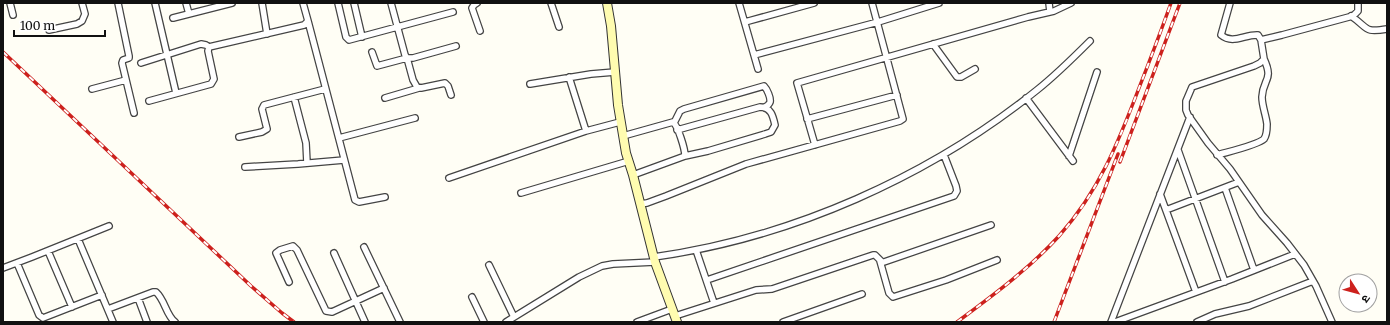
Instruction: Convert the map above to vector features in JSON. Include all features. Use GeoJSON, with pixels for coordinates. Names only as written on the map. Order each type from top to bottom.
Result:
{"type":"FeatureCollection","features":[{"type":"Feature","properties":{"kind":"main road"},"geometry":{"type":"LineString","coordinates":[[607,3],[611,26],[620,122],[623,136],[654,260],[675,316]]}},
{"type":"Feature","properties":{"kind":"street"},"geometry":{"type":"LineString","coordinates":[[10,3],[13,15]]}},
{"type":"Feature","properties":{"kind":"street"},"geometry":{"type":"LineString","coordinates":[[49,30],[77,24],[82,21],[84,14],[82,3]]}},
{"type":"Feature","properties":{"kind":"street"},"geometry":{"type":"LineString","coordinates":[[118,3],[129,56],[129,58],[122,61],[134,113]]}},
{"type":"Feature","properties":{"kind":"street"},"geometry":{"type":"LineString","coordinates":[[156,3],[176,93]]}},
{"type":"Feature","properties":{"kind":"street"},"geometry":{"type":"LineString","coordinates":[[186,3],[189,14]]}},
{"type":"Feature","properties":{"kind":"street"},"geometry":{"type":"LineString","coordinates":[[173,18],[232,3]]}},
{"type":"Feature","properties":{"kind":"street"},"geometry":{"type":"LineString","coordinates":[[262,3],[267,34]]}},
{"type":"Feature","properties":{"kind":"street"},"geometry":{"type":"LineString","coordinates":[[303,3],[356,201],[359,202],[385,197]]}},
{"type":"Feature","properties":{"kind":"street"},"geometry":{"type":"LineString","coordinates":[[338,3],[346,39],[349,40],[453,12]]}},
{"type":"Feature","properties":{"kind":"street"},"geometry":{"type":"LineString","coordinates":[[354,3],[362,37]]}},
{"type":"Feature","properties":{"kind":"street"},"geometry":{"type":"LineString","coordinates":[[391,3],[413,80],[415,85],[419,88]]}},
{"type":"Feature","properties":{"kind":"street"},"geometry":{"type":"LineString","coordinates":[[551,3],[559,27]]}},
{"type":"Feature","properties":{"kind":"street"},"geometry":{"type":"LineString","coordinates":[[740,3],[758,69]]}},
{"type":"Feature","properties":{"kind":"street"},"geometry":{"type":"LineString","coordinates":[[745,22],[814,3]]}},
{"type":"Feature","properties":{"kind":"street"},"geometry":{"type":"LineString","coordinates":[[640,204],[666,196],[746,164],[903,119],[872,3]]}},
{"type":"Feature","properties":{"kind":"street"},"geometry":{"type":"LineString","coordinates":[[754,55],[878,22],[939,3]]}},
{"type":"Feature","properties":{"kind":"street"},"geometry":{"type":"LineString","coordinates":[[1049,3],[1050,12]]}},
{"type":"Feature","properties":{"kind":"street"},"geometry":{"type":"LineString","coordinates":[[815,145],[797,83],[1050,12],[1071,3]]}},
{"type":"Feature","properties":{"kind":"street"},"geometry":{"type":"LineString","coordinates":[[1217,155],[1257,143],[1264,139],[1267,124],[1262,97],[1269,75],[1259,36],[1256,34],[1234,40],[1220,35],[1230,3]]}},
{"type":"Feature","properties":{"kind":"street"},"geometry":{"type":"LineString","coordinates":[[1260,40],[1282,36],[1351,16],[1358,11],[1358,3]]}},
{"type":"Feature","properties":{"kind":"street"},"geometry":{"type":"LineString","coordinates":[[474,4],[472,11],[480,31]]}},
{"type":"Feature","properties":{"kind":"street"},"geometry":{"type":"LineString","coordinates":[[1351,16],[1368,30],[1375,31],[1387,28]]}},
{"type":"Feature","properties":{"kind":"street"},"geometry":{"type":"LineString","coordinates":[[141,63],[200,44],[209,47],[304,25],[308,21]]}},
{"type":"Feature","properties":{"kind":"street"},"geometry":{"type":"LineString","coordinates":[[506,322],[579,277],[602,266],[654,260],[753,235],[828,210],[857,198],[944,154],[974,136],[1055,75],[1090,41]]}},
{"type":"Feature","properties":{"kind":"street"},"geometry":{"type":"LineString","coordinates":[[932,44],[956,78],[961,77],[975,69]]}},
{"type":"Feature","properties":{"kind":"street"},"geometry":{"type":"LineString","coordinates":[[372,52],[378,66],[456,46]]}},
{"type":"Feature","properties":{"kind":"street"},"geometry":{"type":"LineString","coordinates":[[148,101],[211,84],[214,79],[208,51],[209,47]]}},
{"type":"Feature","properties":{"kind":"street"},"geometry":{"type":"LineString","coordinates":[[1264,59],[1254,66],[1192,87],[1186,101],[1186,110],[1217,155],[1230,169],[1262,215],[1295,254],[1313,281],[1332,322]]}},
{"type":"Feature","properties":{"kind":"street"},"geometry":{"type":"LineString","coordinates":[[530,84],[568,77],[615,72]]}},
{"type":"Feature","properties":{"kind":"street"},"geometry":{"type":"LineString","coordinates":[[1069,156],[1097,72]]}},
{"type":"Feature","properties":{"kind":"street"},"geometry":{"type":"LineString","coordinates":[[568,77],[586,131]]}},
{"type":"Feature","properties":{"kind":"street"},"geometry":{"type":"LineString","coordinates":[[92,89],[126,80]]}},
{"type":"Feature","properties":{"kind":"street"},"geometry":{"type":"LineString","coordinates":[[385,98],[419,88],[445,83],[452,95]]}},
{"type":"Feature","properties":{"kind":"street"},"geometry":{"type":"LineString","coordinates":[[674,123],[680,111],[684,109],[764,86],[767,89],[770,101],[765,107],[760,107],[678,130]]}},
{"type":"Feature","properties":{"kind":"street"},"geometry":{"type":"LineString","coordinates":[[239,137],[262,132],[267,129],[262,109],[264,105],[325,89]]}},
{"type":"Feature","properties":{"kind":"street"},"geometry":{"type":"LineString","coordinates":[[807,119],[897,95]]}},
{"type":"Feature","properties":{"kind":"street"},"geometry":{"type":"LineString","coordinates":[[294,98],[306,143],[307,163]]}},
{"type":"Feature","properties":{"kind":"street"},"geometry":{"type":"LineString","coordinates":[[1026,98],[1073,161]]}},
{"type":"Feature","properties":{"kind":"street"},"geometry":{"type":"LineString","coordinates":[[633,175],[685,156],[708,151],[771,132],[775,125],[770,112],[765,107]]}},
{"type":"Feature","properties":{"kind":"street"},"geometry":{"type":"LineString","coordinates":[[1111,322],[1190,117]]}},
{"type":"Feature","properties":{"kind":"street"},"geometry":{"type":"LineString","coordinates":[[339,138],[415,118]]}},
{"type":"Feature","properties":{"kind":"street"},"geometry":{"type":"LineString","coordinates":[[450,178],[586,131],[620,122]]}},
{"type":"Feature","properties":{"kind":"street"},"geometry":{"type":"LineString","coordinates":[[623,136],[669,122],[674,123]]}},
{"type":"Feature","properties":{"kind":"street"},"geometry":{"type":"LineString","coordinates":[[674,123],[678,130],[685,151],[685,156]]}},
{"type":"Feature","properties":{"kind":"street"},"geometry":{"type":"LineString","coordinates":[[1178,150],[1225,282]]}},
{"type":"Feature","properties":{"kind":"street"},"geometry":{"type":"LineString","coordinates":[[707,280],[954,196],[956,194],[956,186],[944,154]]}},
{"type":"Feature","properties":{"kind":"street"},"geometry":{"type":"LineString","coordinates":[[245,167],[344,160]]}},
{"type":"Feature","properties":{"kind":"street"},"geometry":{"type":"LineString","coordinates":[[521,193],[629,161]]}},
{"type":"Feature","properties":{"kind":"street"},"geometry":{"type":"LineString","coordinates":[[1166,210],[1239,182]]}},
{"type":"Feature","properties":{"kind":"street"},"geometry":{"type":"LineString","coordinates":[[1225,188],[1254,270]]}},
{"type":"Feature","properties":{"kind":"street"},"geometry":{"type":"LineString","coordinates":[[1160,194],[1196,292]]}},
{"type":"Feature","properties":{"kind":"street"},"geometry":{"type":"LineString","coordinates":[[880,261],[884,262],[990,225]]}},
{"type":"Feature","properties":{"kind":"street"},"geometry":{"type":"LineString","coordinates":[[3,268],[109,226]]}},
{"type":"Feature","properties":{"kind":"street"},"geometry":{"type":"LineString","coordinates":[[78,238],[113,322]]}},
{"type":"Feature","properties":{"kind":"street"},"geometry":{"type":"LineString","coordinates":[[289,282],[276,253],[280,250],[293,246],[297,250],[326,311],[332,312],[384,288]]}},
{"type":"Feature","properties":{"kind":"street"},"geometry":{"type":"LineString","coordinates":[[364,247],[400,322]]}},
{"type":"Feature","properties":{"kind":"street"},"geometry":{"type":"LineString","coordinates":[[696,250],[714,303]]}},
{"type":"Feature","properties":{"kind":"street"},"geometry":{"type":"LineString","coordinates":[[48,251],[72,308]]}},
{"type":"Feature","properties":{"kind":"street"},"geometry":{"type":"LineString","coordinates":[[334,253],[365,322]]}},
{"type":"Feature","properties":{"kind":"street"},"geometry":{"type":"LineString","coordinates":[[1115,322],[1225,282],[1295,254]]}},
{"type":"Feature","properties":{"kind":"street"},"geometry":{"type":"LineString","coordinates":[[637,322],[675,316],[756,290],[772,289],[873,255],[875,255],[880,261],[889,293],[893,297],[946,280],[997,260]]}},
{"type":"Feature","properties":{"kind":"street"},"geometry":{"type":"LineString","coordinates":[[17,263],[40,317],[46,318],[102,295]]}},
{"type":"Feature","properties":{"kind":"street"},"geometry":{"type":"LineString","coordinates":[[489,265],[514,317]]}},
{"type":"Feature","properties":{"kind":"street"},"geometry":{"type":"LineString","coordinates":[[1197,322],[1215,314],[1249,306],[1313,281]]}},
{"type":"Feature","properties":{"kind":"street"},"geometry":{"type":"LineString","coordinates":[[108,309],[156,292],[171,319],[175,322]]}},
{"type":"Feature","properties":{"kind":"street"},"geometry":{"type":"LineString","coordinates":[[783,322],[862,294]]}},
{"type":"Feature","properties":{"kind":"street"},"geometry":{"type":"LineString","coordinates":[[472,297],[484,322]]}},
{"type":"Feature","properties":{"kind":"street"},"geometry":{"type":"LineString","coordinates":[[138,298],[147,322]]}},
{"type":"Feature","properties":{"kind":"railway"},"geometry":{"type":"LineString","coordinates":[[957,322],[1010,282],[1035,260],[1059,236],[1085,202],[1115,147],[1171,3]]}},
{"type":"Feature","properties":{"kind":"railway"},"geometry":{"type":"LineString","coordinates":[[1120,162],[1180,3]]}},
{"type":"Feature","properties":{"kind":"railway"},"geometry":{"type":"LineString","coordinates":[[3,52],[251,286],[294,322]]}},
{"type":"Feature","properties":{"kind":"railway"},"geometry":{"type":"LineString","coordinates":[[1054,322],[1118,154]]}}]}
